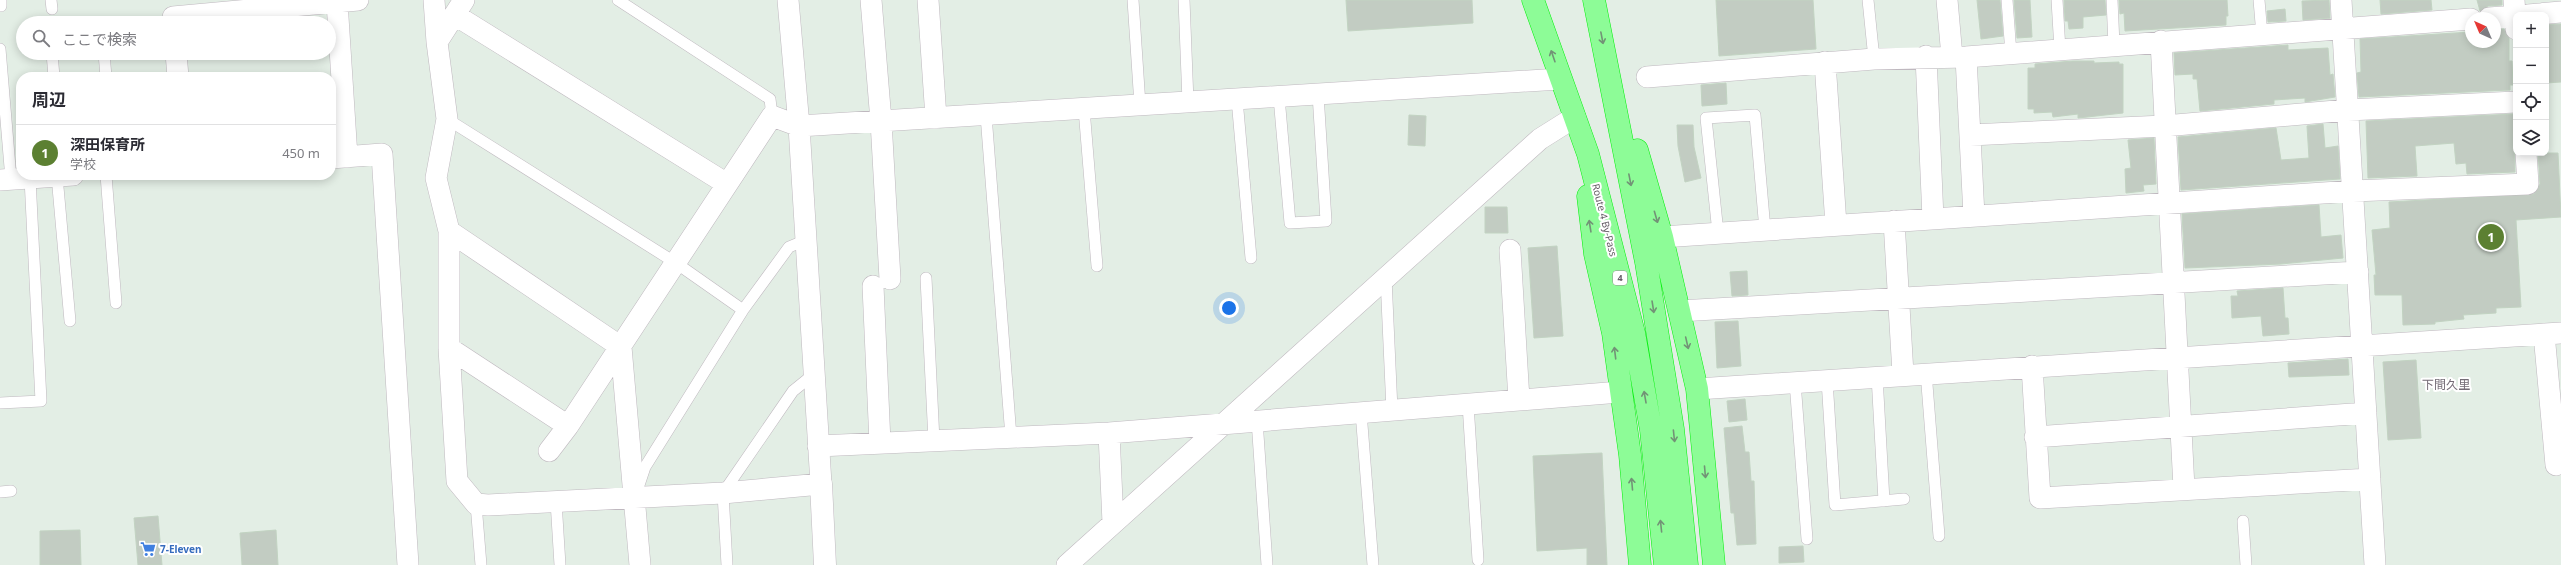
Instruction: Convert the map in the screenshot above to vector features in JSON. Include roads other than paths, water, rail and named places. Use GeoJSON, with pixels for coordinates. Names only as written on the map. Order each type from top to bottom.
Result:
{"type":"FeatureCollection","features":[{"type":"Feature","properties":{"kind":"highway","name":"Route 4 By-Pass"},"geometry":{"type":"LineString","coordinates":[[1533,0],[1588,154],[1634,333],[1651,430],[1665,565]]}},
{"type":"Feature","properties":{"kind":"highway"},"geometry":{"type":"LineString","coordinates":[[1594,0],[1646,262],[1673,429],[1687,565]]}},
{"type":"Feature","properties":{"kind":"highway"},"geometry":{"type":"LineString","coordinates":[[1612,88],[1628,121],[1662,237],[1697,389],[1714,565]]}},
{"type":"Feature","properties":{"kind":"highway"},"geometry":{"type":"LineString","coordinates":[[1588,154],[1588,208],[1613,333],[1620,392],[1630,455],[1640,565]]}},
{"type":"Feature","properties":{"kind":"street"},"geometry":{"type":"LineString","coordinates":[[173,13],[307,2],[358,0]]}},
{"type":"Feature","properties":{"kind":"street"},"geometry":{"type":"LineString","coordinates":[[434,0],[437,42],[448,119],[436,178],[449,231],[450,348],[457,480],[476,504],[723,493],[821,484]]}},
{"type":"Feature","properties":{"kind":"street"},"geometry":{"type":"LineString","coordinates":[[788,0],[799,126],[825,565]]}},
{"type":"Feature","properties":{"kind":"street"},"geometry":{"type":"LineString","coordinates":[[871,0],[881,121],[882,283],[880,443]]}},
{"type":"Feature","properties":{"kind":"street"},"geometry":{"type":"LineString","coordinates":[[928,0],[936,118]]}},
{"type":"Feature","properties":{"kind":"street"},"geometry":{"type":"LineString","coordinates":[[1947,0],[1959,57],[1970,135],[1974,216]]}},
{"type":"Feature","properties":{"kind":"street"},"geometry":{"type":"LineString","coordinates":[[2341,0],[2375,565]]}},
{"type":"Feature","properties":{"kind":"street"},"geometry":{"type":"LineString","coordinates":[[337,2],[336,81],[339,157],[382,154],[408,565]]}},
{"type":"Feature","properties":{"kind":"street"},"geometry":{"type":"LineString","coordinates":[[437,42],[460,7],[727,184]]}},
{"type":"Feature","properties":{"kind":"street"},"geometry":{"type":"LineString","coordinates":[[2549,13],[2561,12]]}},
{"type":"Feature","properties":{"kind":"street"},"geometry":{"type":"LineString","coordinates":[[2501,17],[2513,16]]}},
{"type":"Feature","properties":{"kind":"street"},"geometry":{"type":"LineString","coordinates":[[1647,77],[1825,62],[1926,56],[1959,57],[2011,54],[2161,41],[2465,19]]}},
{"type":"Feature","properties":{"kind":"street"},"geometry":{"type":"LineString","coordinates":[[2161,41],[2172,283],[2184,488]]}},
{"type":"Feature","properties":{"kind":"street"},"geometry":{"type":"LineString","coordinates":[[1926,56],[1933,219]]}},
{"type":"Feature","properties":{"kind":"street"},"geometry":{"type":"LineString","coordinates":[[177,60],[178,72]]}},
{"type":"Feature","properties":{"kind":"street"},"geometry":{"type":"LineString","coordinates":[[1825,62],[1836,225]]}},
{"type":"Feature","properties":{"kind":"street"},"geometry":{"type":"LineString","coordinates":[[549,451],[568,426],[621,347],[772,116],[799,126],[1560,79]]}},
{"type":"Feature","properties":{"kind":"street"},"geometry":{"type":"LineString","coordinates":[[1970,135],[2164,126],[2348,110],[2513,102]]}},
{"type":"Feature","properties":{"kind":"street"},"geometry":{"type":"LineString","coordinates":[[1067,565],[1540,139],[1575,117]]}},
{"type":"Feature","properties":{"kind":"street"},"geometry":{"type":"LineString","coordinates":[[1662,237],[2353,191],[2528,184],[2526,156]]}},
{"type":"Feature","properties":{"kind":"street"},"geometry":{"type":"LineString","coordinates":[[1894,221],[1903,374]]}},
{"type":"Feature","properties":{"kind":"street"},"geometry":{"type":"LineString","coordinates":[[449,231],[621,347]]}},
{"type":"Feature","properties":{"kind":"street"},"geometry":{"type":"LineString","coordinates":[[1510,250],[1520,400]]}},
{"type":"Feature","properties":{"kind":"street"},"geometry":{"type":"LineString","coordinates":[[1679,312],[2358,272]]}},
{"type":"Feature","properties":{"kind":"street"},"geometry":{"type":"LineString","coordinates":[[1697,389],[1926,372],[2552,334],[2556,465]]}},
{"type":"Feature","properties":{"kind":"street"},"geometry":{"type":"LineString","coordinates":[[621,347],[636,496],[640,565]]}},
{"type":"Feature","properties":{"kind":"street"},"geometry":{"type":"LineString","coordinates":[[450,348],[568,426]]}},
{"type":"Feature","properties":{"kind":"street"},"geometry":{"type":"LineString","coordinates":[[2032,366],[2035,437],[2040,498],[2184,488],[2370,479]]}},
{"type":"Feature","properties":{"kind":"street"},"geometry":{"type":"LineString","coordinates":[[818,446],[1109,433],[1227,422],[1620,392]]}},
{"type":"Feature","properties":{"kind":"street"},"geometry":{"type":"LineString","coordinates":[[2035,437],[2366,413]]}},
{"type":"Feature","properties":{"kind":"street"},"geometry":{"type":"LineString","coordinates":[[1109,433],[1113,523]]}},
{"type":"Feature","properties":{"kind":"lane"},"geometry":{"type":"LineString","coordinates":[[618,0],[770,99],[772,116]]}},
{"type":"Feature","properties":{"kind":"lane"},"geometry":{"type":"LineString","coordinates":[[1133,0],[1140,105]]}},
{"type":"Feature","properties":{"kind":"lane"},"geometry":{"type":"LineString","coordinates":[[1184,0],[1188,102]]}},
{"type":"Feature","properties":{"kind":"lane"},"geometry":{"type":"LineString","coordinates":[[1868,0],[1874,59]]}},
{"type":"Feature","properties":{"kind":"lane"},"geometry":{"type":"LineString","coordinates":[[2007,0],[2011,54]]}},
{"type":"Feature","properties":{"kind":"lane"},"geometry":{"type":"LineString","coordinates":[[2057,0],[2060,50]]}},
{"type":"Feature","properties":{"kind":"lane"},"geometry":{"type":"LineString","coordinates":[[2112,0],[2114,45]]}},
{"type":"Feature","properties":{"kind":"lane"},"geometry":{"type":"LineString","coordinates":[[2259,0],[2262,35]]}},
{"type":"Feature","properties":{"kind":"lane"},"geometry":{"type":"LineString","coordinates":[[0,49],[41,400],[0,403]]}},
{"type":"Feature","properties":{"kind":"lane"},"geometry":{"type":"LineString","coordinates":[[53,60],[54,72]]}},
{"type":"Feature","properties":{"kind":"lane"},"geometry":{"type":"LineString","coordinates":[[105,60],[106,72]]}},
{"type":"Feature","properties":{"kind":"lane"},"geometry":{"type":"LineString","coordinates":[[1279,97],[1290,223],[1326,221],[1318,94]]}},
{"type":"Feature","properties":{"kind":"lane"},"geometry":{"type":"LineString","coordinates":[[1237,99],[1251,258]]}},
{"type":"Feature","properties":{"kind":"lane"},"geometry":{"type":"LineString","coordinates":[[1084,109],[1097,266]]}},
{"type":"Feature","properties":{"kind":"lane"},"geometry":{"type":"LineString","coordinates":[[986,115],[1011,437]]}},
{"type":"Feature","properties":{"kind":"lane"},"geometry":{"type":"LineString","coordinates":[[1718,233],[1706,118],[1755,115],[1765,230]]}},
{"type":"Feature","properties":{"kind":"lane"},"geometry":{"type":"LineString","coordinates":[[448,119],[676,263],[743,310]]}},
{"type":"Feature","properties":{"kind":"lane"},"geometry":{"type":"LineString","coordinates":[[64,180],[70,321]]}},
{"type":"Feature","properties":{"kind":"lane"},"geometry":{"type":"LineString","coordinates":[[106,180],[116,303]]}},
{"type":"Feature","properties":{"kind":"lane"},"geometry":{"type":"LineString","coordinates":[[636,496],[645,467],[743,310],[789,247],[806,240]]}},
{"type":"Feature","properties":{"kind":"lane"},"geometry":{"type":"LineString","coordinates":[[926,278],[934,441]]}},
{"type":"Feature","properties":{"kind":"lane"},"geometry":{"type":"LineString","coordinates":[[1386,278],[1392,410]]}},
{"type":"Feature","properties":{"kind":"lane"},"geometry":{"type":"LineString","coordinates":[[1926,372],[1939,536]]}},
{"type":"Feature","properties":{"kind":"lane"},"geometry":{"type":"LineString","coordinates":[[727,565],[723,493],[793,391],[814,374]]}},
{"type":"Feature","properties":{"kind":"lane"},"geometry":{"type":"LineString","coordinates":[[1877,376],[1884,500]]}},
{"type":"Feature","properties":{"kind":"lane"},"geometry":{"type":"LineString","coordinates":[[1827,380],[1835,504],[1904,499]]}},
{"type":"Feature","properties":{"kind":"lane"},"geometry":{"type":"LineString","coordinates":[[1795,382],[1807,539]]}},
{"type":"Feature","properties":{"kind":"lane"},"geometry":{"type":"LineString","coordinates":[[1468,404],[1478,560]]}},
{"type":"Feature","properties":{"kind":"lane"},"geometry":{"type":"LineString","coordinates":[[1361,412],[1373,565]]}},
{"type":"Feature","properties":{"kind":"lane"},"geometry":{"type":"LineString","coordinates":[[1257,420],[1267,565]]}},
{"type":"Feature","properties":{"kind":"lane"},"geometry":{"type":"LineString","coordinates":[[556,501],[560,565]]}},
{"type":"Feature","properties":{"kind":"lane"},"geometry":{"type":"LineString","coordinates":[[476,504],[481,565]]}},
{"type":"Feature","properties":{"kind":"lane"},"geometry":{"type":"LineString","coordinates":[[2243,521],[2246,565]]}},
{"type":"Feature","properties":{"kind":"place","name":"深田保育所"},"geometry":{"type":"Point","coordinates":[2491,237]}},
{"type":"Feature","properties":{"kind":"place","name":"7-Eleven"},"geometry":{"type":"Point","coordinates":[148,549]}},
{"type":"Feature","properties":{"kind":"district","name":"下間久里"},"geometry":{"type":"Point","coordinates":[2446,385]}}]}
